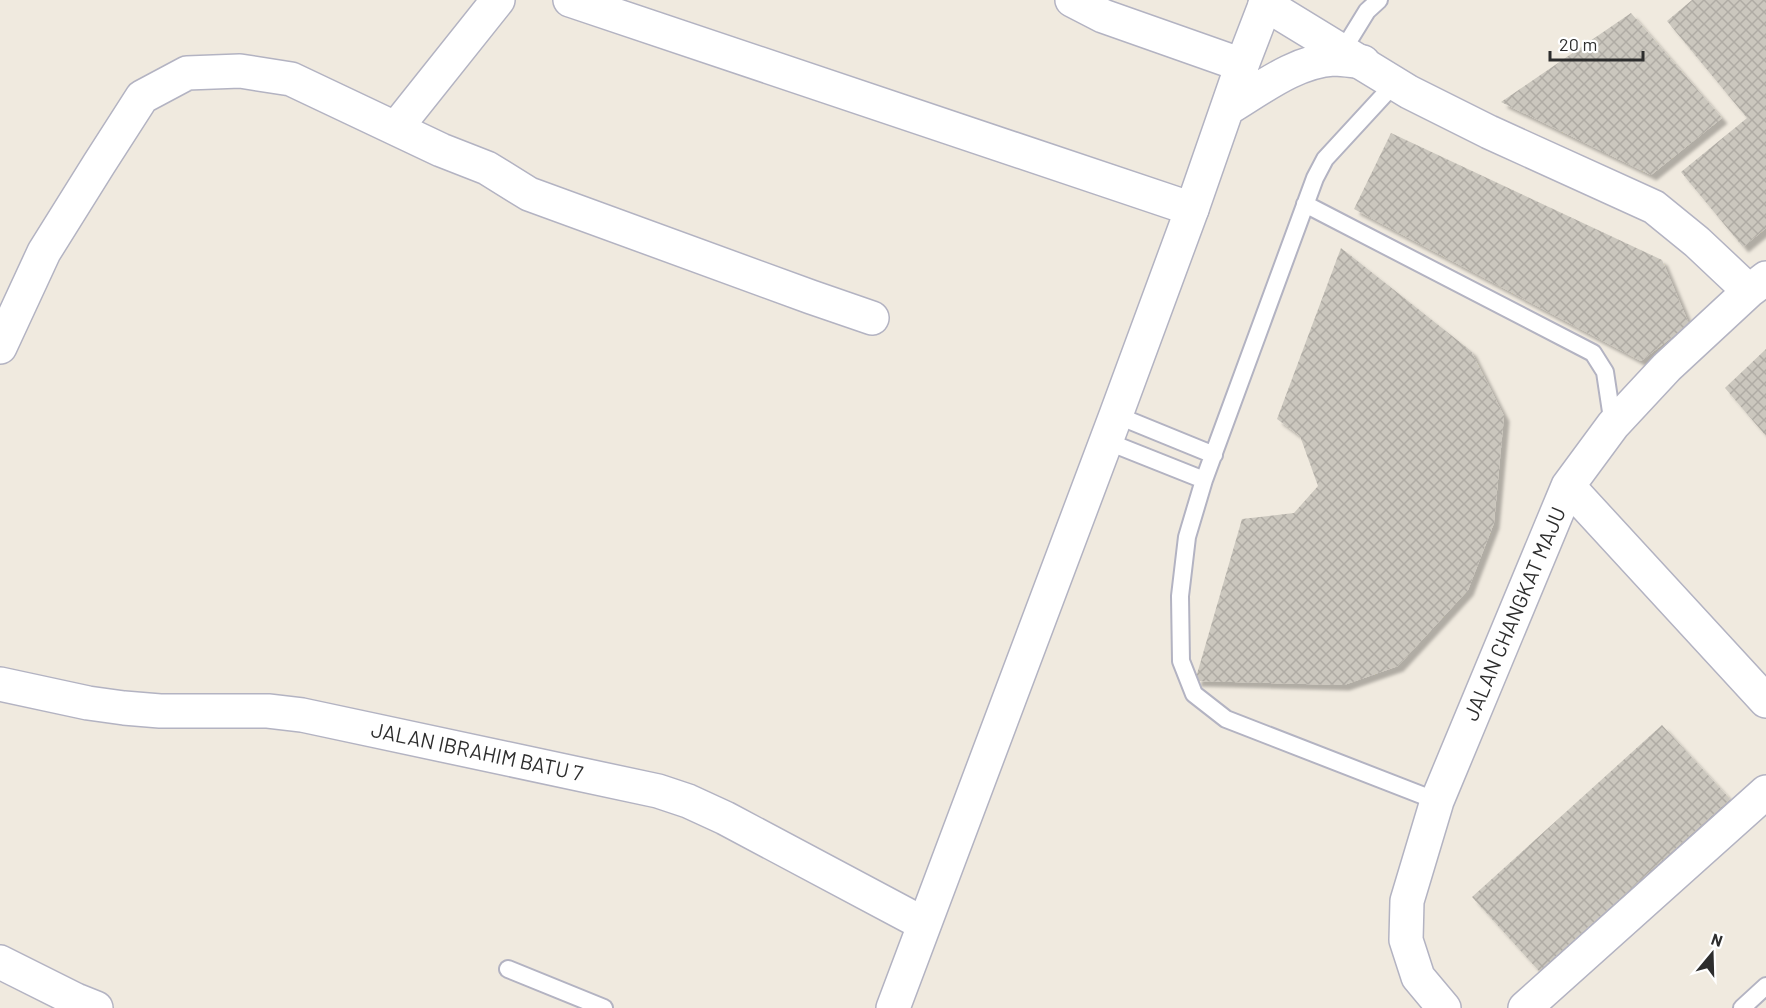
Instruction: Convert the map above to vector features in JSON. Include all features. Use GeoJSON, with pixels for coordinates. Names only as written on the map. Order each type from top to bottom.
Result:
{"type":"FeatureCollection","features":[{"type":"Feature","properties":{"kind":"street"},"geometry":{"type":"LineString","coordinates":[[396,128],[498,0]]}},
{"type":"Feature","properties":{"kind":"street"},"geometry":{"type":"LineString","coordinates":[[570,0],[1192,209]]}},
{"type":"Feature","properties":{"kind":"street"},"geometry":{"type":"LineString","coordinates":[[1072,0],[1103,16],[1242,65]]}},
{"type":"Feature","properties":{"kind":"street"},"geometry":{"type":"LineString","coordinates":[[894,1008],[1192,209],[1266,1],[1409,92],[1489,132],[1654,207],[1697,242],[1758,285]]}},
{"type":"Feature","properties":{"kind":"street"},"geometry":{"type":"LineString","coordinates":[[1227,109],[1298,69],[1318,62],[1353,56]]}},
{"type":"Feature","properties":{"kind":"street"},"geometry":{"type":"LineString","coordinates":[[0,347],[44,252],[142,97],[187,73],[240,71],[291,79],[441,150],[487,168],[529,194],[872,318]]}},
{"type":"Feature","properties":{"kind":"street","name":"JALAN CHANGKAT MAJU"},"geometry":{"type":"LineString","coordinates":[[1444,1008],[1418,977],[1406,940],[1407,900],[1437,801],[1568,486],[1613,425],[1667,367],[1758,285]]}},
{"type":"Feature","properties":{"kind":"street"},"geometry":{"type":"LineString","coordinates":[[1568,486],[1766,701]]}},
{"type":"Feature","properties":{"kind":"street","name":"JALAN IBRAHIM BATU 7"},"geometry":{"type":"LineString","coordinates":[[0,684],[88,703],[124,708],[172,711],[268,711],[302,715],[658,791],[688,801],[725,818],[924,924]]}},
{"type":"Feature","properties":{"kind":"street"},"geometry":{"type":"LineString","coordinates":[[1526,1008],[1766,792]]}},
{"type":"Feature","properties":{"kind":"street"},"geometry":{"type":"LineString","coordinates":[[0,962],[96,1008]]}},
{"type":"Feature","properties":{"kind":"lane"},"geometry":{"type":"LineString","coordinates":[[1353,56],[1367,11],[1379,0]]}},
{"type":"Feature","properties":{"kind":"lane"},"geometry":{"type":"LineString","coordinates":[[1395,83],[1325,159],[1305,204],[1204,480],[1186,537],[1180,596],[1181,661],[1194,694],[1226,719],[1437,801]]}},
{"type":"Feature","properties":{"kind":"lane"},"geometry":{"type":"LineString","coordinates":[[1305,204],[1593,353],[1605,372],[1613,425]]}},
{"type":"Feature","properties":{"kind":"lane"},"geometry":{"type":"LineString","coordinates":[[1111,428],[1214,455]]}},
{"type":"Feature","properties":{"kind":"lane"},"geometry":{"type":"LineString","coordinates":[[1111,428],[1204,480]]}},
{"type":"Feature","properties":{"kind":"lane"},"geometry":{"type":"LineString","coordinates":[[508,969],[604,1008]]}},
{"type":"Feature","properties":{"kind":"lane"},"geometry":{"type":"LineString","coordinates":[[1742,1008],[1766,986]]}},
{"type":"Feature","properties":{"kind":"building"},"geometry":{"type":"Polygon","coordinates":[[[1692,0],[1766,0],[1766,228],[1743,247],[1681,172],[1747,118],[1667,21],[1692,0]]]}},
{"type":"Feature","properties":{"kind":"building"},"geometry":{"type":"Polygon","coordinates":[[[1631,13],[1722,118],[1651,175],[1501,102],[1631,13]]]}},
{"type":"Feature","properties":{"kind":"building"},"geometry":{"type":"Polygon","coordinates":[[[1391,133],[1662,260],[1689,324],[1641,361],[1354,209],[1391,133]]]}},
{"type":"Feature","properties":{"kind":"building"},"geometry":{"type":"Polygon","coordinates":[[[1341,248],[1471,351],[1504,416],[1494,523],[1468,590],[1398,666],[1344,685],[1195,681],[1242,519],[1294,513],[1318,486],[1300,436],[1277,419],[1341,248]]]}},
{"type":"Feature","properties":{"kind":"building"},"geometry":{"type":"Polygon","coordinates":[[[1766,349],[1766,436],[1725,388],[1766,349]]]}},
{"type":"Feature","properties":{"kind":"building"},"geometry":{"type":"Polygon","coordinates":[[[1662,725],[1730,799],[1539,971],[1472,897],[1662,725]]]}}]}
